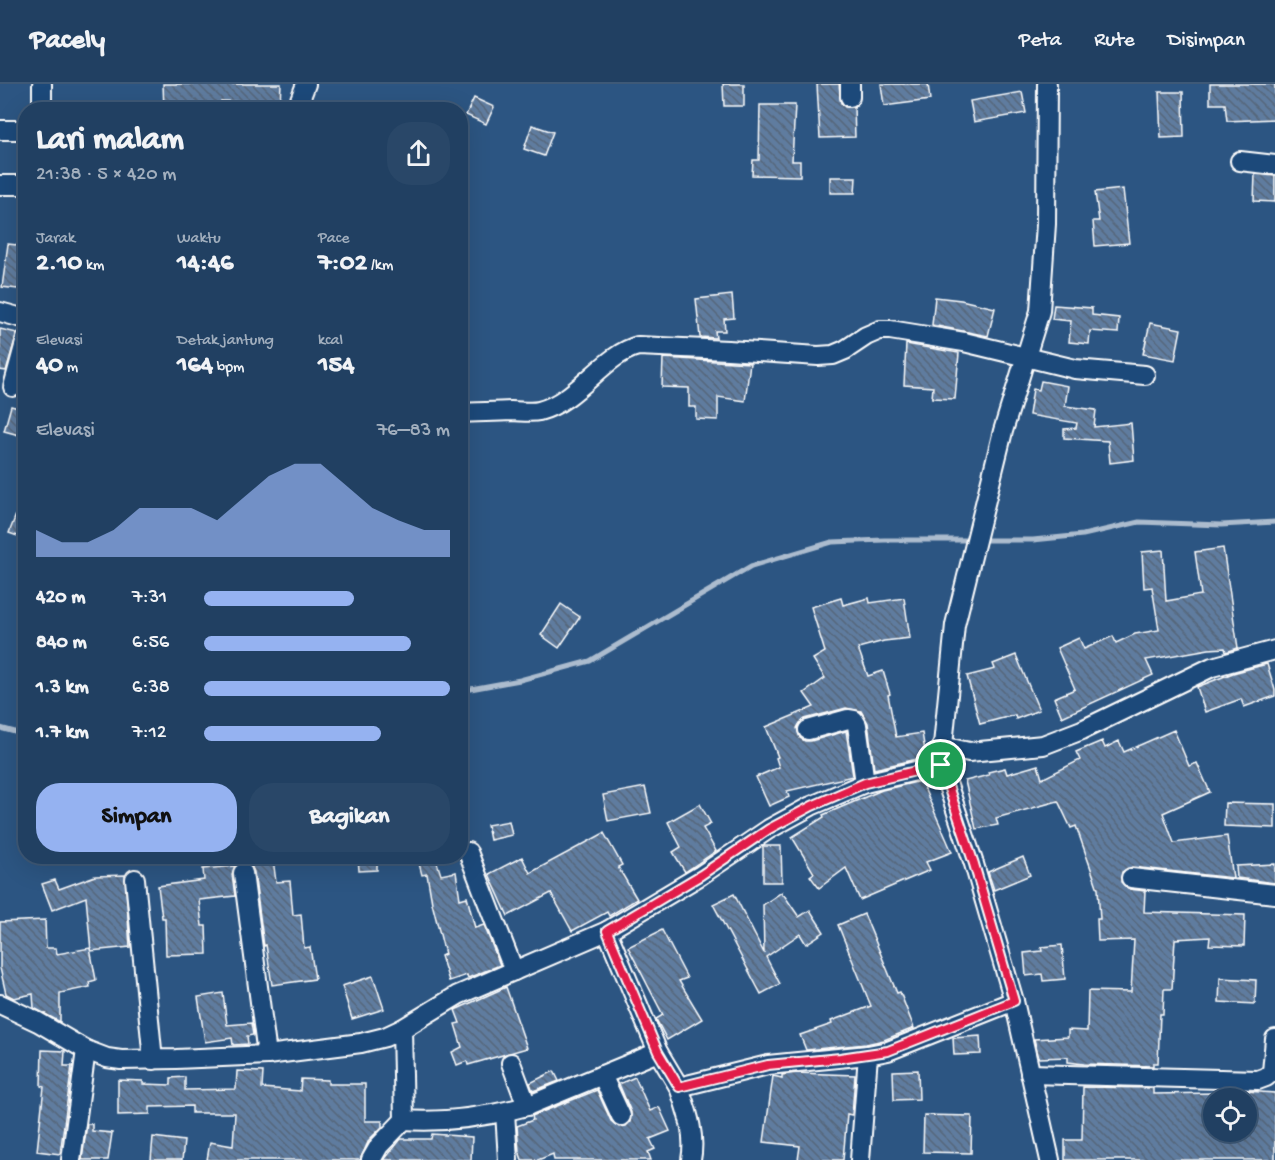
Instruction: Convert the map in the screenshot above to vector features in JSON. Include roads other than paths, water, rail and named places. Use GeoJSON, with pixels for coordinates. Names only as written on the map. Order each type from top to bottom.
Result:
{"type":"FeatureCollection","features":[{"type":"Feature","properties":{"kind":"street"},"geometry":{"type":"LineString","coordinates":[[42,84],[42,102]]}},
{"type":"Feature","properties":{"kind":"street"},"geometry":{"type":"LineString","coordinates":[[299,102],[306,84]]}},
{"type":"Feature","properties":{"kind":"street"},"geometry":{"type":"LineString","coordinates":[[1047,84],[1046,224],[1040,311],[1002,431],[955,625],[941,765],[974,864],[1014,1001],[1050,1160]]}},
{"type":"Feature","properties":{"kind":"street"},"geometry":{"type":"LineString","coordinates":[[0,130],[18,130]]}},
{"type":"Feature","properties":{"kind":"street"},"geometry":{"type":"LineString","coordinates":[[1239,161],[1275,165]]}},
{"type":"Feature","properties":{"kind":"street"},"geometry":{"type":"LineString","coordinates":[[0,185],[18,185]]}},
{"type":"Feature","properties":{"kind":"street"},"geometry":{"type":"LineString","coordinates":[[0,312],[18,317]]}},
{"type":"Feature","properties":{"kind":"street"},"geometry":{"type":"LineString","coordinates":[[468,413],[538,411],[557,403],[581,388],[627,350],[638,346],[818,357],[845,350],[880,330],[939,337],[1075,369],[1145,375]]}},
{"type":"Feature","properties":{"kind":"street"},"geometry":{"type":"LineString","coordinates":[[13,387],[18,369]]}},
{"type":"Feature","properties":{"kind":"street"},"geometry":{"type":"LineString","coordinates":[[942,746],[969,752],[1043,745],[1082,730],[1212,668],[1275,650]]}},
{"type":"Feature","properties":{"kind":"street"},"geometry":{"type":"LineString","coordinates":[[808,730],[848,718],[854,720],[857,725],[865,783]]}},
{"type":"Feature","properties":{"kind":"street"},"geometry":{"type":"LineString","coordinates":[[0,1004],[38,1022],[86,1050],[121,1060],[232,1058],[267,1055],[385,1037],[458,995],[607,931],[701,875],[769,829],[812,806],[865,783],[941,765]]}},
{"type":"Feature","properties":{"kind":"street"},"geometry":{"type":"LineString","coordinates":[[468,852],[514,972]]}},
{"type":"Feature","properties":{"kind":"street"},"geometry":{"type":"LineString","coordinates":[[243,873],[267,1055]]}},
{"type":"Feature","properties":{"kind":"street"},"geometry":{"type":"LineString","coordinates":[[1131,878],[1275,894]]}},
{"type":"Feature","properties":{"kind":"street"},"geometry":{"type":"LineString","coordinates":[[135,879],[153,1060]]}},
{"type":"Feature","properties":{"kind":"street"},"geometry":{"type":"LineString","coordinates":[[607,931],[658,1052],[679,1087],[692,1129],[691,1160]]}},
{"type":"Feature","properties":{"kind":"street"},"geometry":{"type":"LineString","coordinates":[[679,1087],[768,1065],[868,1055],[903,1046],[1014,1001]]}},
{"type":"Feature","properties":{"kind":"street"},"geometry":{"type":"LineString","coordinates":[[371,1160],[379,1146],[404,1120],[402,1029]]}},
{"type":"Feature","properties":{"kind":"street"},"geometry":{"type":"LineString","coordinates":[[1030,1074],[1258,1080],[1272,1072],[1275,1039]]}},
{"type":"Feature","properties":{"kind":"street"},"geometry":{"type":"LineString","coordinates":[[70,1160],[86,1050]]}},
{"type":"Feature","properties":{"kind":"street"},"geometry":{"type":"LineString","coordinates":[[404,1120],[456,1120],[505,1112],[527,1106],[658,1052]]}},
{"type":"Feature","properties":{"kind":"street"},"geometry":{"type":"LineString","coordinates":[[860,1160],[868,1055]]}},
{"type":"Feature","properties":{"kind":"street"},"geometry":{"type":"LineString","coordinates":[[511,1064],[527,1106]]}},
{"type":"Feature","properties":{"kind":"street"},"geometry":{"type":"LineString","coordinates":[[602,1076],[621,1116]]}},
{"type":"Feature","properties":{"kind":"street"},"geometry":{"type":"LineString","coordinates":[[505,1112],[508,1160]]}},
{"type":"Feature","properties":{"kind":"waterway"},"geometry":{"type":"LineString","coordinates":[[468,690],[520,680],[590,661],[751,566],[832,542],[1033,540],[1083,535],[1139,522],[1221,525],[1275,522]]}},
{"type":"Feature","properties":{"kind":"waterway"},"geometry":{"type":"LineString","coordinates":[[0,728],[18,733]]}}]}
